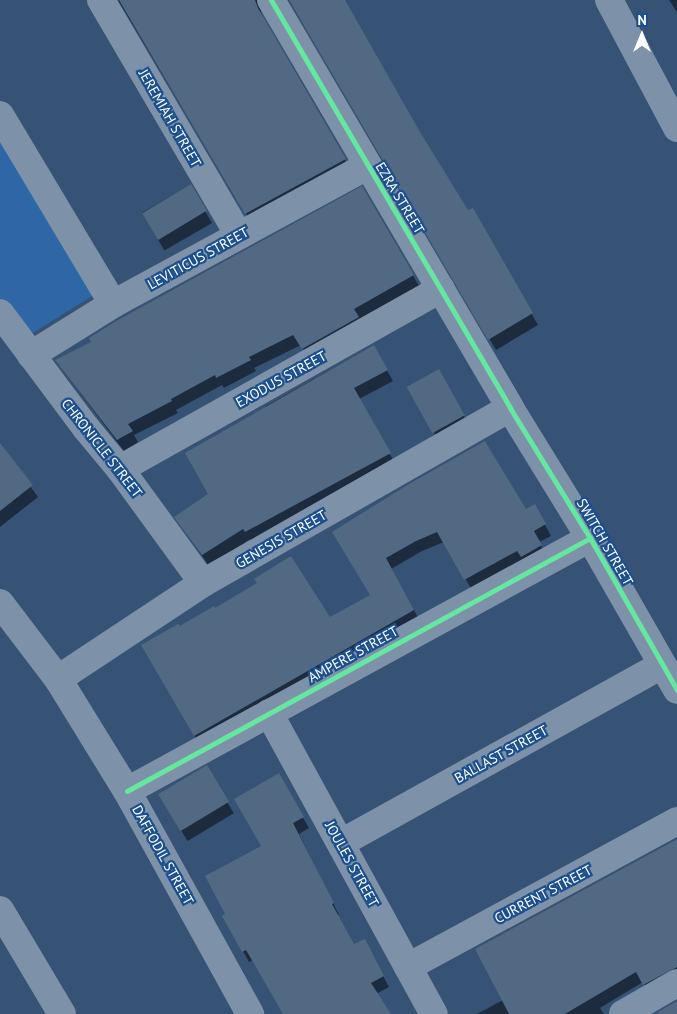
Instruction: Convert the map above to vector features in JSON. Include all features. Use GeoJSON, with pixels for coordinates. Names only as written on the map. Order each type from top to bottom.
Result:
{"type":"FeatureCollection","features":[{"type":"Feature","properties":{"kind":"street","name":"JEREMIAH STREET"},"geometry":{"type":"LineString","coordinates":[[101,0],[239,235]]}},
{"type":"Feature","properties":{"kind":"street","name":"EZRA STREET"},"geometry":{"type":"LineString","coordinates":[[271,0],[510,408]]}},
{"type":"Feature","properties":{"kind":"street"},"geometry":{"type":"LineString","coordinates":[[609,0],[677,128]]}},
{"type":"Feature","properties":{"kind":"street"},"geometry":{"type":"LineString","coordinates":[[0,114],[113,304]]}},
{"type":"Feature","properties":{"kind":"street","name":"LEVITICUS STREET"},"geometry":{"type":"LineString","coordinates":[[31,355],[113,304],[367,166]]}},
{"type":"Feature","properties":{"kind":"street","name":"EXODUS STREET"},"geometry":{"type":"LineString","coordinates":[[120,469],[441,290]]}},
{"type":"Feature","properties":{"kind":"street","name":"CHRONICLE STREET"},"geometry":{"type":"LineString","coordinates":[[0,312],[120,469],[203,584]]}},
{"type":"Feature","properties":{"kind":"street","name":"SWITCH STREET"},"geometry":{"type":"LineString","coordinates":[[510,408],[590,538],[677,690]]}},
{"type":"Feature","properties":{"kind":"street","name":"GENESIS STREET"},"geometry":{"type":"LineString","coordinates":[[58,679],[203,584],[510,408]]}},
{"type":"Feature","properties":{"kind":"street","name":"AMPERE STREET"},"geometry":{"type":"LineString","coordinates":[[127,790],[590,538]]}},
{"type":"Feature","properties":{"kind":"street","name":"DAFFODIL STREET"},"geometry":{"type":"LineString","coordinates":[[0,603],[58,679],[127,790],[250,1014]]}},
{"type":"Feature","properties":{"kind":"street","name":"BALLAST STREET"},"geometry":{"type":"LineString","coordinates":[[341,843],[662,664]]}},
{"type":"Feature","properties":{"kind":"street","name":"JOULES STREET"},"geometry":{"type":"LineString","coordinates":[[269,713],[434,1014]]}},
{"type":"Feature","properties":{"kind":"street","name":"CURRENT STREET"},"geometry":{"type":"LineString","coordinates":[[408,967],[677,821]]}},
{"type":"Feature","properties":{"kind":"street"},"geometry":{"type":"LineString","coordinates":[[0,910],[62,1014]]}},
{"type":"Feature","properties":{"kind":"street"},"geometry":{"type":"LineString","coordinates":[[623,1014],[677,983]]}},
{"type":"Feature","properties":{"kind":"shaded area"},"geometry":{"type":"Polygon","coordinates":[[[0,138],[97,293],[28,336],[0,298],[0,138]]]}},
{"type":"Feature","properties":{"kind":"building"},"geometry":{"type":"Polygon","coordinates":[[[119,0],[255,0],[346,159],[245,214],[119,0]]]}},
{"type":"Feature","properties":{"kind":"building"},"geometry":{"type":"Polygon","coordinates":[[[289,0],[345,0],[420,132],[468,210],[473,208],[533,313],[488,340],[289,0]]]}},
{"type":"Feature","properties":{"kind":"building"},"geometry":{"type":"Polygon","coordinates":[[[191,184],[207,211],[158,240],[142,213],[191,184]]]}},
{"type":"Feature","properties":{"kind":"building"},"geometry":{"type":"Polygon","coordinates":[[[362,186],[414,275],[354,309],[359,317],[302,349],[293,335],[249,357],[251,360],[216,378],[215,375],[171,399],[172,401],[128,424],[133,431],[117,440],[55,360],[91,342],[89,338],[118,320],[362,186]]]}},
{"type":"Feature","properties":{"kind":"building"},"geometry":{"type":"Polygon","coordinates":[[[374,345],[388,370],[354,388],[391,453],[245,532],[243,529],[202,555],[174,517],[208,494],[185,453],[374,345]]]}},
{"type":"Feature","properties":{"kind":"building"},"geometry":{"type":"Polygon","coordinates":[[[439,369],[465,415],[432,433],[407,387],[439,369]]]}},
{"type":"Feature","properties":{"kind":"building"},"geometry":{"type":"Polygon","coordinates":[[[485,441],[526,509],[535,504],[546,524],[534,531],[542,545],[521,557],[517,551],[464,580],[437,532],[416,541],[386,558],[414,610],[194,736],[141,645],[178,624],[180,626],[214,606],[215,608],[257,583],[254,579],[291,556],[330,617],[370,595],[332,532],[409,484],[485,441]]]}},
{"type":"Feature","properties":{"kind":"building"},"geometry":{"type":"Polygon","coordinates":[[[0,443],[33,485],[0,511],[0,443]]]}},
{"type":"Feature","properties":{"kind":"building"},"geometry":{"type":"Polygon","coordinates":[[[207,765],[229,802],[180,831],[158,794],[207,765]]]}},
{"type":"Feature","properties":{"kind":"building"},"geometry":{"type":"Polygon","coordinates":[[[279,773],[304,817],[293,823],[334,903],[332,904],[354,944],[365,939],[384,976],[371,983],[391,1014],[283,1014],[246,950],[242,952],[222,916],[225,914],[205,876],[261,846],[234,799],[279,773]]]}},
{"type":"Feature","properties":{"kind":"building"},"geometry":{"type":"Polygon","coordinates":[[[677,839],[677,967],[643,985],[636,972],[565,1014],[509,1014],[475,949],[677,839]]]}},
{"type":"Feature","properties":{"kind":"building"},"geometry":{"type":"Polygon","coordinates":[[[677,1001],[677,1014],[659,1014],[658,1012],[677,1001]]]}},
{"type":"Feature","properties":{"kind":"cycle path"},"geometry":{"type":"LineString","coordinates":[[271,0],[510,408],[590,538],[677,690]]}},
{"type":"Feature","properties":{"kind":"cycle path"},"geometry":{"type":"LineString","coordinates":[[127,791],[590,538]]}}]}
